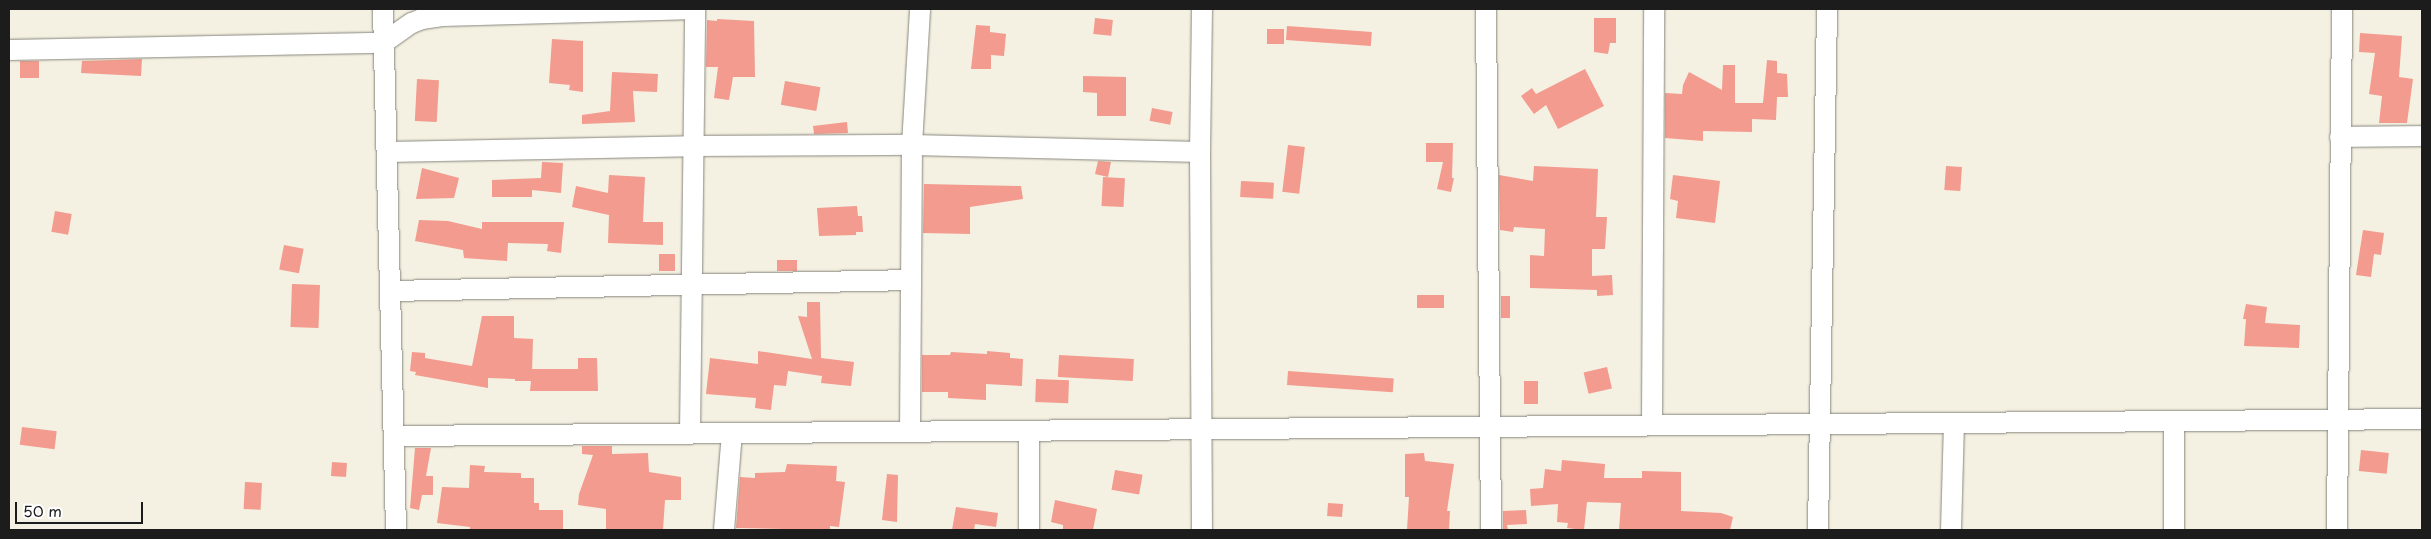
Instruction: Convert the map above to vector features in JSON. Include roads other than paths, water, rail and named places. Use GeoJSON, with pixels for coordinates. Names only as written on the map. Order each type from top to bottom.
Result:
{"type":"FeatureCollection","features":[{"type":"Feature","properties":{"kind":"street"},"geometry":{"type":"LineString","coordinates":[[383,9],[396,530]]}},
{"type":"Feature","properties":{"kind":"street"},"geometry":{"type":"LineString","coordinates":[[9,50],[383,43],[412,23],[422,19],[444,16],[695,9],[690,434]]}},
{"type":"Feature","properties":{"kind":"street"},"geometry":{"type":"LineString","coordinates":[[910,432],[912,145],[920,9]]}},
{"type":"Feature","properties":{"kind":"street"},"geometry":{"type":"LineString","coordinates":[[1202,9],[1200,152],[1203,429],[1202,530]]}},
{"type":"Feature","properties":{"kind":"street"},"geometry":{"type":"LineString","coordinates":[[1486,9],[1491,530]]}},
{"type":"Feature","properties":{"kind":"street"},"geometry":{"type":"LineString","coordinates":[[1652,425],[1654,9]]}},
{"type":"Feature","properties":{"kind":"street"},"geometry":{"type":"LineString","coordinates":[[1818,530],[1827,9]]}},
{"type":"Feature","properties":{"kind":"street"},"geometry":{"type":"LineString","coordinates":[[2337,530],[2342,9]]}},
{"type":"Feature","properties":{"kind":"street"},"geometry":{"type":"LineString","coordinates":[[2340,137],[2422,136]]}},
{"type":"Feature","properties":{"kind":"street"},"geometry":{"type":"LineString","coordinates":[[387,152],[692,146],[912,145],[1200,152]]}},
{"type":"Feature","properties":{"kind":"street"},"geometry":{"type":"LineString","coordinates":[[391,291],[911,280]]}},
{"type":"Feature","properties":{"kind":"street"},"geometry":{"type":"LineString","coordinates":[[395,436],[2422,419]]}},
{"type":"Feature","properties":{"kind":"street"},"geometry":{"type":"LineString","coordinates":[[2174,421],[2174,530]]}},
{"type":"Feature","properties":{"kind":"street"},"geometry":{"type":"LineString","coordinates":[[1952,530],[1954,423]]}},
{"type":"Feature","properties":{"kind":"street"},"geometry":{"type":"LineString","coordinates":[[1029,431],[1029,530]]}},
{"type":"Feature","properties":{"kind":"street"},"geometry":{"type":"LineString","coordinates":[[724,530],[732,433]]}}]}
